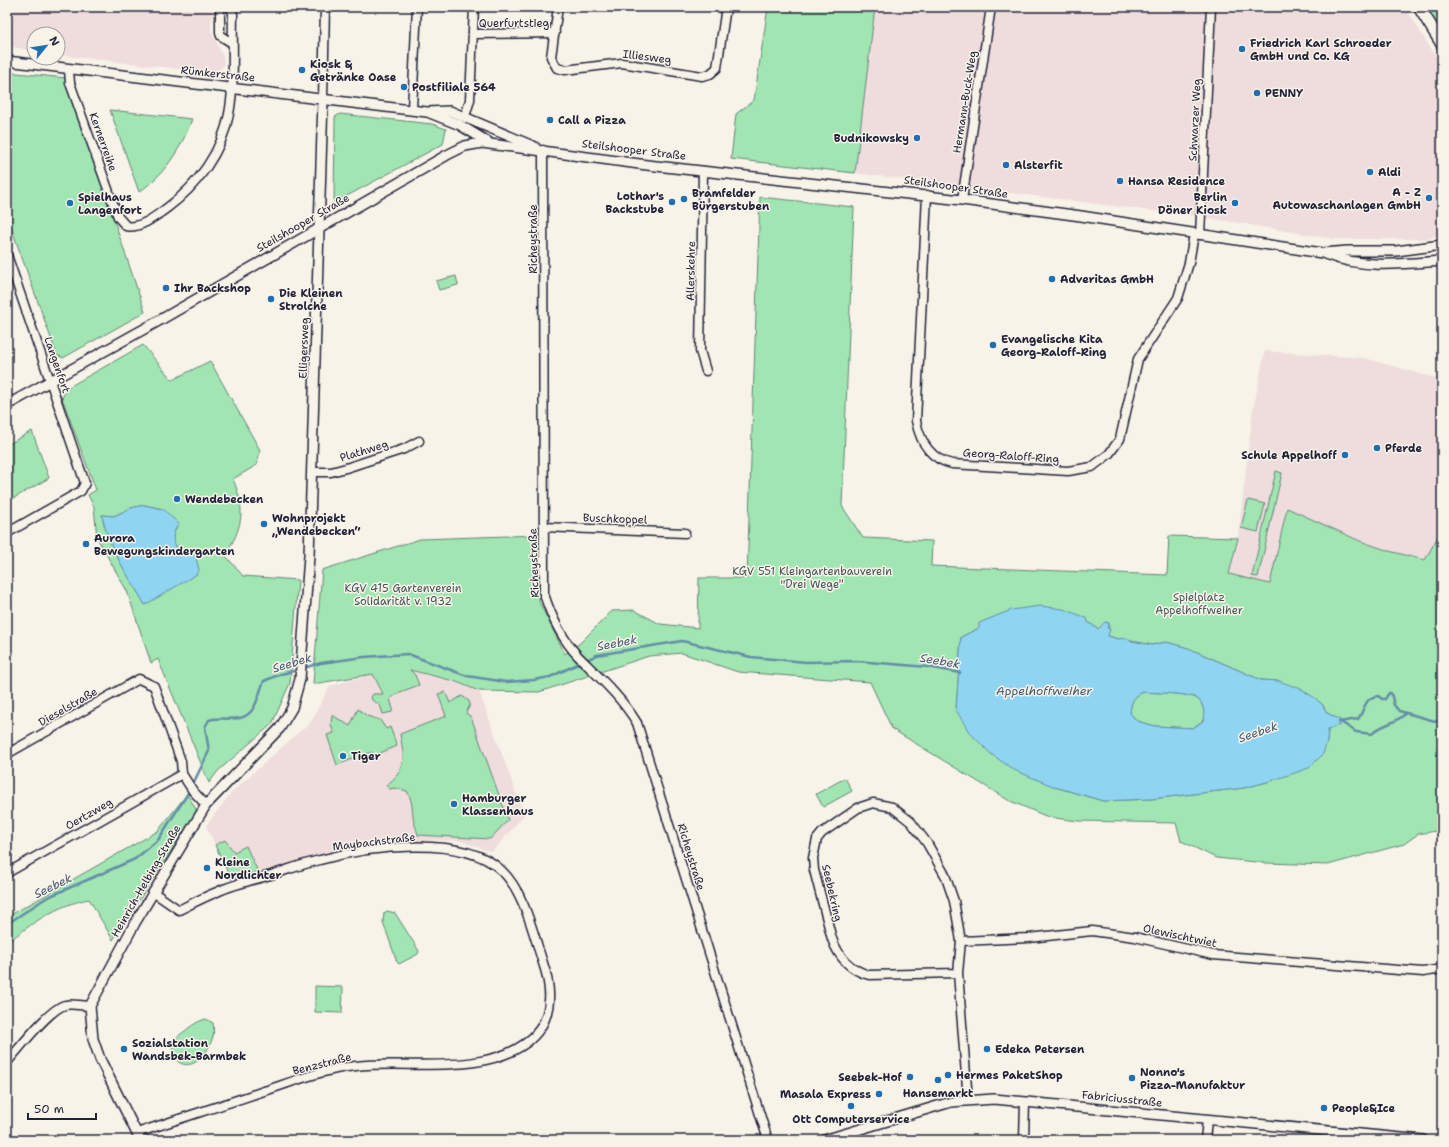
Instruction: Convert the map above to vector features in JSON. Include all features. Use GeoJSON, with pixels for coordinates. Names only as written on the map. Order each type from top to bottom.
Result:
{"type":"FeatureCollection","features":[{"type":"Feature","properties":{"kind":"main road"},"geometry":{"type":"LineString","coordinates":[[1419,7],[1442,44]]}},
{"type":"Feature","properties":{"kind":"street"},"geometry":{"type":"LineString","coordinates":[[220,7],[220,33],[232,43]]}},
{"type":"Feature","properties":{"kind":"street"},"geometry":{"type":"LineString","coordinates":[[231,7],[231,87]]}},
{"type":"Feature","properties":{"kind":"street","name":"Elligersweg"},"geometry":{"type":"LineString","coordinates":[[298,690],[302,658],[309,564],[320,227],[325,7]]}},
{"type":"Feature","properties":{"kind":"street"},"geometry":{"type":"LineString","coordinates":[[412,110],[417,7]]}},
{"type":"Feature","properties":{"kind":"street"},"geometry":{"type":"LineString","coordinates":[[465,116],[470,100],[474,7]]}},
{"type":"Feature","properties":{"kind":"street"},"geometry":{"type":"LineString","coordinates":[[555,33],[558,7]]}},
{"type":"Feature","properties":{"kind":"street","name":"Illiesweg"},"geometry":{"type":"LineString","coordinates":[[555,33],[552,57],[554,65],[565,70],[622,63],[702,76],[713,73],[717,68],[726,7]]}},
{"type":"Feature","properties":{"kind":"street","name":"Hermann-Buck-Weg"},"geometry":{"type":"LineString","coordinates":[[962,200],[990,7]]}},
{"type":"Feature","properties":{"kind":"street","name":"Schwarzer Weg"},"geometry":{"type":"LineString","coordinates":[[1197,234],[1211,7]]}},
{"type":"Feature","properties":{"kind":"street","name":"Querfurtstieg"},"geometry":{"type":"LineString","coordinates":[[473,34],[555,33]]}},
{"type":"Feature","properties":{"kind":"street","name":"Rümkerstraße"},"geometry":{"type":"LineString","coordinates":[[7,61],[69,70],[231,87],[427,112],[444,111],[465,116],[493,130],[544,150]]}},
{"type":"Feature","properties":{"kind":"street","name":"Kernerreihe"},"geometry":{"type":"LineString","coordinates":[[69,70],[70,83],[121,222],[130,227],[152,218],[184,195],[212,158],[222,136],[229,113],[231,87]]}},
{"type":"Feature","properties":{"kind":"street","name":"Rümkerstraße"},"geometry":{"type":"LineString","coordinates":[[427,112],[460,125],[492,143]]}},
{"type":"Feature","properties":{"kind":"street","name":"Steilshooper Straße"},"geometry":{"type":"LineString","coordinates":[[7,405],[154,323],[456,150],[470,144],[492,143],[522,149],[544,150],[703,171],[927,195],[1081,216],[1322,253],[1343,261],[1368,264],[1442,261]]}},
{"type":"Feature","properties":{"kind":"street","name":"Richeystraße"},"geometry":{"type":"LineString","coordinates":[[544,150],[544,594],[556,625],[581,658],[618,696],[637,723],[768,1140]]}},
{"type":"Feature","properties":{"kind":"street","name":"Allerskehre"},"geometry":{"type":"LineString","coordinates":[[703,171],[700,352],[706,371]]}},
{"type":"Feature","properties":{"kind":"street","name":"Georg-Raloff-Ring"},"geometry":{"type":"LineString","coordinates":[[927,195],[916,421],[921,438],[926,448],[944,462],[952,464],[1068,471],[1092,467],[1109,454],[1120,439],[1138,359],[1178,298],[1197,234]]}},
{"type":"Feature","properties":{"kind":"street","name":"Steilshooper Straße"},"geometry":{"type":"LineString","coordinates":[[1322,253],[1348,251],[1396,251],[1442,245]]}},
{"type":"Feature","properties":{"kind":"street","name":"Langenfort"},"geometry":{"type":"LineString","coordinates":[[7,255],[85,483],[82,491],[7,533]]}},
{"type":"Feature","properties":{"kind":"street","name":"Plathweg"},"geometry":{"type":"LineString","coordinates":[[312,472],[331,472],[346,468],[404,449],[419,441]]}},
{"type":"Feature","properties":{"kind":"street","name":"Buschkoppel"},"geometry":{"type":"LineString","coordinates":[[544,527],[685,533]]}},
{"type":"Feature","properties":{"kind":"street","name":"Dieselstraße"},"geometry":{"type":"LineString","coordinates":[[7,754],[139,679],[154,686],[181,761],[182,774]]}},
{"type":"Feature","properties":{"kind":"street","name":"Heinrich-Helbing-Straße"},"geometry":{"type":"LineString","coordinates":[[90,1006],[153,892],[206,805],[280,728],[292,708],[298,690]]}},
{"type":"Feature","properties":{"kind":"street"},"geometry":{"type":"LineString","coordinates":[[182,774],[193,792],[206,805]]}},
{"type":"Feature","properties":{"kind":"street","name":"Oertzweg"},"geometry":{"type":"LineString","coordinates":[[7,873],[182,774]]}},
{"type":"Feature","properties":{"kind":"street","name":"Seebekring"},"geometry":{"type":"LineString","coordinates":[[958,973],[869,975],[849,966],[835,948],[814,870],[813,858],[817,839],[828,828],[866,804],[886,804],[903,814],[920,832],[939,861],[954,901],[961,941],[958,973],[968,1100]]}},
{"type":"Feature","properties":{"kind":"street","name":"Maybachstraße"},"geometry":{"type":"LineString","coordinates":[[153,892],[179,910],[218,891],[322,859],[368,851],[415,847],[457,849],[477,854],[499,868],[508,876],[518,892],[548,976],[550,995],[546,1018],[535,1034],[518,1048]]}},
{"type":"Feature","properties":{"kind":"street","name":"Olewischtwiet"},"geometry":{"type":"LineString","coordinates":[[961,941],[1029,938],[1092,931],[1135,937],[1213,955],[1423,972],[1442,969]]}},
{"type":"Feature","properties":{"kind":"street"},"geometry":{"type":"LineString","coordinates":[[7,1062],[38,1026],[60,1007],[68,1004],[90,1006],[93,1039],[100,1059],[138,1137]]}},
{"type":"Feature","properties":{"kind":"street","name":"Benzstraße"},"geometry":{"type":"LineString","coordinates":[[138,1137],[320,1073],[356,1066],[476,1062],[518,1048]]}},
{"type":"Feature","properties":{"kind":"street","name":"Fabriciusstraße"},"geometry":{"type":"LineString","coordinates":[[824,1140],[834,1139],[951,1102],[994,1099],[1423,1140]]}},
{"type":"Feature","properties":{"kind":"street"},"geometry":{"type":"LineString","coordinates":[[1024,1140],[1025,1102]]}},
{"type":"Feature","properties":{"kind":"street"},"geometry":{"type":"LineString","coordinates":[[1205,1140],[1207,1120]]}},
{"type":"Feature","properties":{"kind":"shaded area"},"geometry":{"type":"Polygon","coordinates":[[[7,7],[212,7],[211,31],[223,56],[224,65],[216,73],[66,56],[66,26],[26,26],[26,50],[7,46],[7,7]]]}},
{"type":"Feature","properties":{"kind":"shaded area"},"geometry":{"type":"Polygon","coordinates":[[[875,7],[1405,7],[1442,67],[1442,232],[1429,239],[1335,239],[1208,218],[855,173],[875,7]]]}},
{"type":"Feature","properties":{"kind":"shaded area","name":"Schule Appelhoff"},"geometry":{"type":"Polygon","coordinates":[[[1265,351],[1364,358],[1442,380],[1442,529],[1426,560],[1389,551],[1360,541],[1287,508],[1270,584],[1229,574],[1238,538],[1253,410],[1265,351]]]}},
{"type":"Feature","properties":{"kind":"shaded area"},"geometry":{"type":"Polygon","coordinates":[[[409,670],[454,682],[479,691],[524,815],[492,852],[461,841],[431,840],[335,852],[231,879],[206,826],[232,792],[299,732],[309,725],[330,686],[373,674],[409,670]]]}},
{"type":"Feature","properties":{"kind":"green space"},"geometry":{"type":"Polygon","coordinates":[[[768,7],[875,7],[855,173],[731,159],[736,114],[754,100],[768,7]]]}},
{"type":"Feature","properties":{"kind":"green space"},"geometry":{"type":"Polygon","coordinates":[[[1425,7],[1436,7],[1442,17],[1442,33],[1425,7]]]}},
{"type":"Feature","properties":{"kind":"green space"},"geometry":{"type":"Polygon","coordinates":[[[7,72],[66,78],[145,312],[63,358],[57,355],[7,216],[7,72]]]}},
{"type":"Feature","properties":{"kind":"green space"},"geometry":{"type":"Polygon","coordinates":[[[110,110],[192,119],[183,141],[171,160],[157,177],[139,192],[110,110]]]}},
{"type":"Feature","properties":{"kind":"green space"},"geometry":{"type":"Polygon","coordinates":[[[340,114],[432,124],[446,129],[443,144],[334,203],[335,117],[340,114]]]}},
{"type":"Feature","properties":{"kind":"green space"},"geometry":{"type":"Polygon","coordinates":[[[760,197],[854,207],[842,506],[863,538],[932,541],[931,566],[1167,575],[1169,536],[1238,538],[1229,574],[1270,584],[1287,508],[1360,541],[1389,551],[1425,560],[1442,529],[1442,830],[1418,834],[1404,844],[1328,865],[1266,863],[1216,858],[1181,841],[1176,823],[1078,821],[1048,817],[1008,800],[892,729],[870,682],[738,672],[682,653],[649,656],[539,692],[479,691],[454,681],[410,670],[415,675],[419,685],[400,692],[390,699],[393,709],[392,712],[383,714],[380,705],[372,700],[371,697],[373,694],[383,694],[373,674],[313,684],[322,570],[420,539],[538,535],[539,602],[565,654],[580,643],[612,611],[634,610],[660,624],[698,628],[699,578],[747,578],[760,197]],[[1088,622],[979,628],[961,637],[956,710],[1055,787],[1103,801],[1151,799],[1244,788],[1271,781],[1285,774],[1327,742],[1328,729],[1340,720],[1327,713],[1322,704],[1279,681],[1261,680],[1188,648],[1166,642],[1152,645],[1132,641],[1126,638],[1118,639],[1108,636],[1109,623],[1105,622],[1098,629],[1088,622]]]}},
{"type":"Feature","properties":{"kind":"green space"},"geometry":{"type":"Polygon","coordinates":[[[456,276],[458,285],[439,290],[436,281],[456,276]]]}},
{"type":"Feature","properties":{"kind":"green space"},"geometry":{"type":"Polygon","coordinates":[[[143,345],[172,380],[210,361],[260,450],[257,465],[233,479],[240,500],[241,518],[236,536],[225,555],[243,576],[298,580],[290,683],[272,724],[218,771],[209,783],[158,659],[151,663],[127,591],[97,538],[94,507],[88,495],[96,490],[62,398],[67,388],[143,345]],[[144,505],[131,508],[114,516],[102,515],[114,550],[145,605],[191,554],[181,551],[176,546],[174,542],[174,533],[176,528],[163,509],[144,505]]]}},
{"type":"Feature","properties":{"kind":"green space"},"geometry":{"type":"Polygon","coordinates":[[[32,431],[49,478],[7,502],[7,445],[32,431]]]}},
{"type":"Feature","properties":{"kind":"green space"},"geometry":{"type":"Polygon","coordinates":[[[1276,471],[1282,473],[1258,577],[1252,576],[1276,471]]]}},
{"type":"Feature","properties":{"kind":"green space"},"geometry":{"type":"Polygon","coordinates":[[[1248,500],[1265,504],[1258,532],[1241,528],[1248,500]]]}},
{"type":"Feature","properties":{"kind":"green space"},"geometry":{"type":"Polygon","coordinates":[[[445,692],[450,703],[462,696],[469,701],[470,705],[466,713],[471,717],[508,820],[490,839],[418,835],[411,800],[407,791],[395,788],[389,789],[386,785],[393,780],[401,769],[403,756],[400,734],[446,716],[438,694],[445,692]]]}},
{"type":"Feature","properties":{"kind":"green space"},"geometry":{"type":"Polygon","coordinates":[[[1143,692],[1176,694],[1194,697],[1202,704],[1204,714],[1203,721],[1193,728],[1155,726],[1137,721],[1130,713],[1131,706],[1133,700],[1143,692]]]}},
{"type":"Feature","properties":{"kind":"green space"},"geometry":{"type":"Polygon","coordinates":[[[358,709],[367,716],[380,720],[386,729],[390,727],[397,746],[373,756],[372,752],[337,765],[327,735],[334,733],[331,725],[332,715],[350,726],[358,709]]]}},
{"type":"Feature","properties":{"kind":"green space"},"geometry":{"type":"Polygon","coordinates":[[[845,778],[852,791],[823,807],[816,794],[845,778]]]}},
{"type":"Feature","properties":{"kind":"green space"},"geometry":{"type":"Polygon","coordinates":[[[187,794],[197,811],[113,940],[89,899],[56,910],[7,943],[7,917],[158,831],[187,794]]]}},
{"type":"Feature","properties":{"kind":"green space"},"geometry":{"type":"Polygon","coordinates":[[[225,840],[234,852],[246,846],[258,872],[231,879],[215,845],[225,840]]]}},
{"type":"Feature","properties":{"kind":"green space"},"geometry":{"type":"Polygon","coordinates":[[[387,911],[395,913],[419,951],[418,954],[399,964],[383,922],[384,913],[387,911]]]}},
{"type":"Feature","properties":{"kind":"green space"},"geometry":{"type":"Polygon","coordinates":[[[315,986],[343,987],[342,1013],[315,1012],[315,986]]]}},
{"type":"Feature","properties":{"kind":"green space"},"geometry":{"type":"Polygon","coordinates":[[[206,1019],[213,1023],[214,1031],[206,1052],[198,1060],[191,1064],[179,1062],[172,1052],[176,1039],[193,1025],[206,1019]]]}},
{"type":"Feature","properties":{"kind":"water"},"geometry":{"type":"Polygon","coordinates":[[[144,505],[163,509],[179,524],[175,531],[173,539],[174,542],[178,549],[182,552],[195,554],[199,570],[197,574],[145,605],[114,550],[102,515],[114,516],[131,508],[144,505]]]}},
{"type":"Feature","properties":{"kind":"water","name":"Appelhoffweiher"},"geometry":{"type":"Polygon","coordinates":[[[1040,606],[1063,609],[1087,618],[1088,622],[1098,629],[1105,622],[1109,623],[1107,628],[1110,629],[1108,636],[1118,639],[1126,638],[1132,641],[1152,645],[1166,642],[1188,648],[1261,680],[1279,681],[1301,689],[1322,704],[1327,713],[1340,720],[1340,725],[1328,729],[1327,742],[1323,754],[1309,768],[1271,781],[1244,788],[1151,799],[1103,801],[1055,787],[1014,770],[991,754],[969,732],[956,710],[961,637],[979,628],[979,623],[1011,610],[1040,606]],[[1143,692],[1135,698],[1131,706],[1130,713],[1137,721],[1155,726],[1193,728],[1203,721],[1204,714],[1202,704],[1194,697],[1176,694],[1143,692]]]}},
{"type":"Feature","properties":{"kind":"waterway","name":"Seebek"},"geometry":{"type":"LineString","coordinates":[[303,668],[321,663],[364,657],[408,654],[467,676],[506,682],[550,677],[597,655],[682,641],[751,657],[806,662],[856,661],[928,667],[960,673]]}},
{"type":"Feature","properties":{"kind":"waterway","name":"Seebek"},"geometry":{"type":"LineString","coordinates":[[192,786],[209,751],[205,727],[209,720],[236,719],[246,716],[256,703],[264,681],[281,674],[298,670]]}},
{"type":"Feature","properties":{"kind":"waterway","name":"Seebek"},"geometry":{"type":"LineString","coordinates":[[1339,722],[1358,719],[1367,701],[1378,696],[1385,699],[1389,693],[1391,693],[1394,705],[1399,711],[1442,723]]}},
{"type":"Feature","properties":{"kind":"waterway","name":"Seebek"},"geometry":{"type":"LineString","coordinates":[[1341,722],[1356,732],[1372,734],[1376,730],[1397,720],[1406,713]]}},
{"type":"Feature","properties":{"kind":"waterway","name":"Seebek"},"geometry":{"type":"LineString","coordinates":[[7,924],[46,898],[135,859],[158,840],[190,790]]}},
{"type":"Feature","properties":{"kind":"place","name":"Friedrich Karl Schroeder GmbH und Co. KG"},"geometry":{"type":"Point","coordinates":[1242,49]}},
{"type":"Feature","properties":{"kind":"place","name":"Kiosk & Getränke Oase"},"geometry":{"type":"Point","coordinates":[302,70]}},
{"type":"Feature","properties":{"kind":"place","name":"Postfiliale 564"},"geometry":{"type":"Point","coordinates":[404,87]}},
{"type":"Feature","properties":{"kind":"place","name":"PENNY"},"geometry":{"type":"Point","coordinates":[1257,93]}},
{"type":"Feature","properties":{"kind":"place","name":"Call a Pizza"},"geometry":{"type":"Point","coordinates":[550,120]}},
{"type":"Feature","properties":{"kind":"place","name":"Budnikowsky"},"geometry":{"type":"Point","coordinates":[917,138]}},
{"type":"Feature","properties":{"kind":"place","name":"Alsterfit"},"geometry":{"type":"Point","coordinates":[1006,165]}},
{"type":"Feature","properties":{"kind":"place","name":"Aldi"},"geometry":{"type":"Point","coordinates":[1370,172]}},
{"type":"Feature","properties":{"kind":"place","name":"Hansa Residence"},"geometry":{"type":"Point","coordinates":[1120,181]}},
{"type":"Feature","properties":{"kind":"place","name":"A - Z Autowaschanlagen GmbH"},"geometry":{"type":"Point","coordinates":[1429,198]}},
{"type":"Feature","properties":{"kind":"place","name":"Bramfelder Bürgerstuben"},"geometry":{"type":"Point","coordinates":[684,199]}},
{"type":"Feature","properties":{"kind":"place","name":"Lothar's Backstube"},"geometry":{"type":"Point","coordinates":[672,202]}},
{"type":"Feature","properties":{"kind":"place","name":"Spielhaus Langenfort"},"geometry":{"type":"Point","coordinates":[70,203]}},
{"type":"Feature","properties":{"kind":"place","name":"Berlin Döner Kiosk"},"geometry":{"type":"Point","coordinates":[1235,203]}},
{"type":"Feature","properties":{"kind":"place","name":"Adveritas GmbH"},"geometry":{"type":"Point","coordinates":[1052,279]}},
{"type":"Feature","properties":{"kind":"place","name":"Ihr Backshop"},"geometry":{"type":"Point","coordinates":[166,288]}},
{"type":"Feature","properties":{"kind":"place","name":"Die Kleinen Strolche"},"geometry":{"type":"Point","coordinates":[271,299]}},
{"type":"Feature","properties":{"kind":"place","name":"Evangelische Kita Georg-Raloff-Ring"},"geometry":{"type":"Point","coordinates":[993,345]}},
{"type":"Feature","properties":{"kind":"place","name":"Pferde"},"geometry":{"type":"Point","coordinates":[1377,448]}},
{"type":"Feature","properties":{"kind":"place","name":"Schule Appelhoff"},"geometry":{"type":"Point","coordinates":[1345,455]}},
{"type":"Feature","properties":{"kind":"place","name":"Wendebecken"},"geometry":{"type":"Point","coordinates":[177,499]}},
{"type":"Feature","properties":{"kind":"place","name":"Wohnprojekt „Wendebecken“"},"geometry":{"type":"Point","coordinates":[264,524]}},
{"type":"Feature","properties":{"kind":"place","name":"Aurora Bewegungskindergarten"},"geometry":{"type":"Point","coordinates":[86,544]}},
{"type":"Feature","properties":{"kind":"place","name":"Tiger"},"geometry":{"type":"Point","coordinates":[343,756]}},
{"type":"Feature","properties":{"kind":"place","name":"Hamburger Klassenhaus"},"geometry":{"type":"Point","coordinates":[454,804]}},
{"type":"Feature","properties":{"kind":"place","name":"Kleine Nordlichter"},"geometry":{"type":"Point","coordinates":[207,868]}},
{"type":"Feature","properties":{"kind":"place","name":"Sozialstation Wandsbek-Barmbek"},"geometry":{"type":"Point","coordinates":[124,1049]}},
{"type":"Feature","properties":{"kind":"place","name":"Edeka Petersen"},"geometry":{"type":"Point","coordinates":[987,1049]}},
{"type":"Feature","properties":{"kind":"place","name":"Hermes PaketShop"},"geometry":{"type":"Point","coordinates":[948,1075]}},
{"type":"Feature","properties":{"kind":"place","name":"Seebek-Hof"},"geometry":{"type":"Point","coordinates":[910,1077]}},
{"type":"Feature","properties":{"kind":"place","name":"Nonno's Pizza-Manufaktur"},"geometry":{"type":"Point","coordinates":[1132,1078]}},
{"type":"Feature","properties":{"kind":"place","name":"Hansemarkt"},"geometry":{"type":"Point","coordinates":[938,1080]}},
{"type":"Feature","properties":{"kind":"place","name":"Masala Express"},"geometry":{"type":"Point","coordinates":[879,1094]}},
{"type":"Feature","properties":{"kind":"place","name":"Ott Computerservice"},"geometry":{"type":"Point","coordinates":[851,1106]}},
{"type":"Feature","properties":{"kind":"place","name":"People&Ice"},"geometry":{"type":"Point","coordinates":[1324,1108]}},
{"type":"Feature","properties":{"kind":"park label","name":"KGV 551 Kleingartenbauverein \"Drei Wege\""},"geometry":{"type":"Point","coordinates":[812,577]}},
{"type":"Feature","properties":{"kind":"park label","name":"KGV 415 Gartenverein Solidarität v. 1932"},"geometry":{"type":"Point","coordinates":[403,594]}},
{"type":"Feature","properties":{"kind":"park label","name":"Spielplatz Appelhoffweiher"},"geometry":{"type":"Point","coordinates":[1199,603]}}]}
